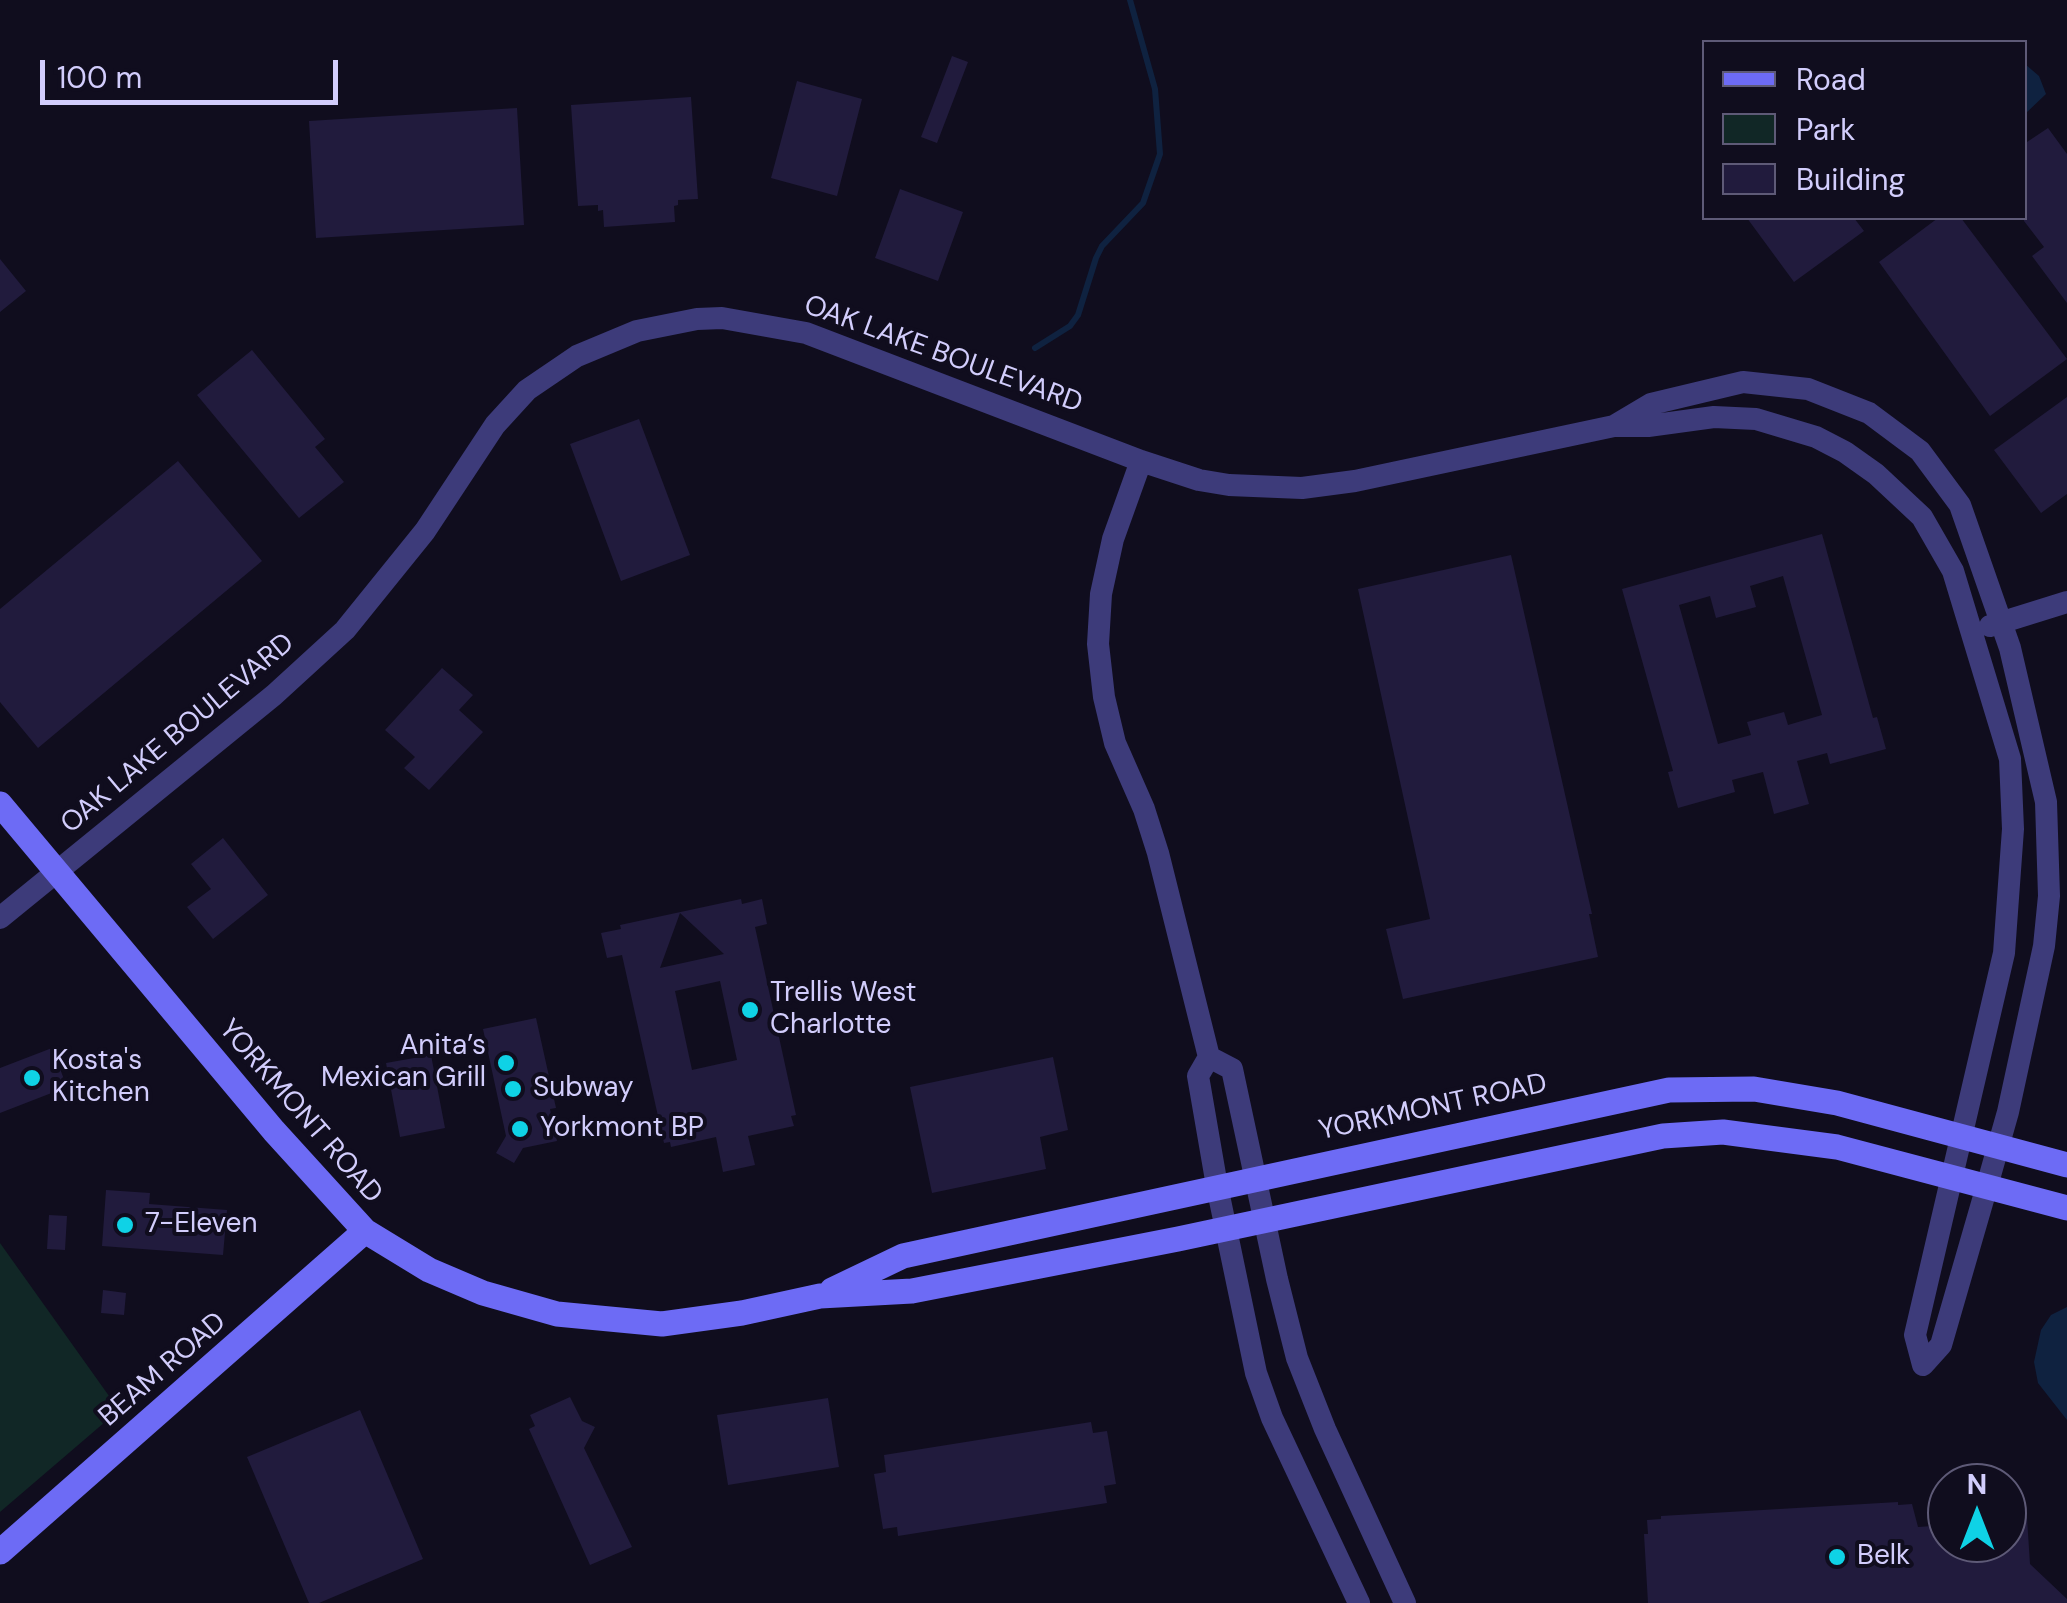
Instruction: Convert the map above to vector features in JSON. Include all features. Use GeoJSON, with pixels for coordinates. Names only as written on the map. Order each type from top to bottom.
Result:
{"type":"FeatureCollection","features":[{"type":"Feature","properties":{"kind":"street","name":"OAK LAKE BOULEVARD"},"geometry":{"type":"LineString","coordinates":[[0,918],[274,696],[328,646],[404,559],[494,425],[541,379],[606,342],[666,324],[722,318],[806,334],[1199,480],[1302,488],[1355,481],[1614,426],[1714,418],[1756,419],[1816,438],[1845,452],[1876,474],[1922,518],[1953,571],[2010,759],[2013,829],[2004,954],[1915,1335],[1923,1365],[1941,1344],[1998,1146],[2040,971],[2049,896],[2044,781],[2001,622],[1960,505],[1920,451],[1868,413],[1808,389],[1743,382],[1651,404],[1614,426]]}},
{"type":"Feature","properties":{"kind":"street"},"geometry":{"type":"LineString","coordinates":[[1141,461],[1112,540],[1101,594],[1100,662],[1112,730],[1158,853],[1209,1057],[1198,1076],[1256,1372],[1272,1418],[1359,1603]]}},
{"type":"Feature","properties":{"kind":"street"},"geometry":{"type":"LineString","coordinates":[[1972,630],[2067,602]]}},
{"type":"Feature","properties":{"kind":"street","name":"YORKMONT ROAD"},"geometry":{"type":"LineString","coordinates":[[0,804],[274,1131],[365,1232],[429,1270],[484,1293],[557,1314],[662,1324],[742,1313],[820,1296],[912,1291],[1678,1135],[1723,1132],[1837,1147],[2067,1208]]}},
{"type":"Feature","properties":{"kind":"street"},"geometry":{"type":"LineString","coordinates":[[1209,1057],[1232,1069],[1297,1358],[1325,1430],[1405,1603]]}},
{"type":"Feature","properties":{"kind":"street","name":"YORKMONT ROAD"},"geometry":{"type":"LineString","coordinates":[[820,1296],[903,1256],[1669,1090],[1754,1089],[1837,1104],[2067,1165]]}},
{"type":"Feature","properties":{"kind":"street","name":"BEAM ROAD"},"geometry":{"type":"LineString","coordinates":[[0,1552],[365,1232]]}},
{"type":"Feature","properties":{"kind":"green space"},"geometry":{"type":"Polygon","coordinates":[[[0,1243],[119,1410],[0,1512],[0,1243]]]}},
{"type":"Feature","properties":{"kind":"water"},"geometry":{"type":"Polygon","coordinates":[[[2027,66],[2039,76],[2046,94],[2027,112],[2027,66]]]}},
{"type":"Feature","properties":{"kind":"water"},"geometry":{"type":"Polygon","coordinates":[[[2067,1307],[2067,1420],[2038,1383],[2034,1362],[2041,1330],[2051,1315],[2067,1307]]]}},
{"type":"Feature","properties":{"kind":"building"},"geometry":{"type":"Polygon","coordinates":[[[952,56],[968,62],[937,143],[921,137],[952,56]]]}},
{"type":"Feature","properties":{"kind":"building"},"geometry":{"type":"Polygon","coordinates":[[[797,81],[862,99],[837,196],[771,178],[797,81]]]}},
{"type":"Feature","properties":{"kind":"building"},"geometry":{"type":"Polygon","coordinates":[[[691,97],[698,199],[678,200],[674,206],[675,222],[604,227],[603,210],[598,211],[598,205],[578,206],[571,105],[691,97]]]}},
{"type":"Feature","properties":{"kind":"building"},"geometry":{"type":"Polygon","coordinates":[[[517,108],[524,225],[316,238],[309,121],[517,108]]]}},
{"type":"Feature","properties":{"kind":"building"},"geometry":{"type":"Polygon","coordinates":[[[2048,128],[2067,154],[2067,303],[2032,256],[2044,247],[2024,221],[2027,142],[2048,128]]]}},
{"type":"Feature","properties":{"kind":"building"},"geometry":{"type":"Polygon","coordinates":[[[900,189],[963,212],[938,281],[875,258],[900,189]]]}},
{"type":"Feature","properties":{"kind":"building"},"geometry":{"type":"Polygon","coordinates":[[[1748,220],[1856,220],[1864,231],[1794,282],[1748,220]]]}},
{"type":"Feature","properties":{"kind":"building"},"geometry":{"type":"Polygon","coordinates":[[[1935,220],[1963,220],[2067,359],[1990,416],[1879,262],[1935,220]]]}},
{"type":"Feature","properties":{"kind":"building"},"geometry":{"type":"Polygon","coordinates":[[[0,259],[26,291],[0,312],[0,259]]]}},
{"type":"Feature","properties":{"kind":"building"},"geometry":{"type":"Polygon","coordinates":[[[252,350],[325,439],[315,447],[344,482],[299,518],[197,395],[252,350]]]}},
{"type":"Feature","properties":{"kind":"building"},"geometry":{"type":"Polygon","coordinates":[[[2067,397],[2067,494],[2041,513],[1994,450],[2067,397]]]}},
{"type":"Feature","properties":{"kind":"building"},"geometry":{"type":"Polygon","coordinates":[[[639,419],[690,555],[621,581],[570,444],[639,419]]]}},
{"type":"Feature","properties":{"kind":"building"},"geometry":{"type":"Polygon","coordinates":[[[178,461],[262,561],[38,748],[0,702],[0,609],[178,461]]]}},
{"type":"Feature","properties":{"kind":"building"},"geometry":{"type":"Polygon","coordinates":[[[1822,534],[1873,718],[1877,717],[1886,749],[1830,764],[1827,753],[1797,761],[1809,804],[1774,814],[1763,772],[1732,780],[1735,792],[1678,808],[1668,772],[1673,771],[1622,589],[1822,534]],[[1783,576],[1750,586],[1756,607],[1716,618],[1710,596],[1679,605],[1718,744],[1751,735],[1747,722],[1784,712],[1788,725],[1822,715],[1783,576]]]}},
{"type":"Feature","properties":{"kind":"building"},"geometry":{"type":"Polygon","coordinates":[[[1511,555],[1592,914],[1598,957],[1403,999],[1386,929],[1430,919],[1358,589],[1511,555]]]}},
{"type":"Feature","properties":{"kind":"building"},"geometry":{"type":"Polygon","coordinates":[[[442,668],[473,695],[459,710],[483,732],[429,790],[404,768],[415,757],[385,730],[442,668]]]}},
{"type":"Feature","properties":{"kind":"building"},"geometry":{"type":"Polygon","coordinates":[[[223,838],[268,895],[213,939],[187,907],[211,889],[191,864],[223,838]]]}},
{"type":"Feature","properties":{"kind":"building","name":"Trellis West Charlotte"},"geometry":{"type":"Polygon","coordinates":[[[741,899],[742,904],[762,899],[767,924],[755,927],[796,1115],[791,1116],[794,1126],[748,1136],[755,1165],[723,1172],[716,1137],[671,1147],[670,1142],[664,1143],[622,955],[607,958],[601,933],[621,929],[620,925],[741,899]],[[680,913],[660,968],[724,954],[680,913]],[[720,981],[675,991],[692,1070],[737,1060],[720,981]]]}},
{"type":"Feature","properties":{"kind":"building"},"geometry":{"type":"Polygon","coordinates":[[[536,1018],[556,1108],[550,1109],[557,1141],[523,1148],[514,1163],[496,1153],[506,1136],[483,1029],[536,1018]]]}},
{"type":"Feature","properties":{"kind":"building","name":"Kosta's Kitchen"},"geometry":{"type":"Polygon","coordinates":[[[52,1048],[67,1087],[0,1113],[0,1068],[52,1048]]]}},
{"type":"Feature","properties":{"kind":"building"},"geometry":{"type":"Polygon","coordinates":[[[431,1055],[445,1128],[400,1137],[386,1063],[431,1055]]]}},
{"type":"Feature","properties":{"kind":"building"},"geometry":{"type":"Polygon","coordinates":[[[1053,1057],[1068,1130],[1040,1137],[1046,1169],[932,1193],[910,1087],[1053,1057]]]}},
{"type":"Feature","properties":{"kind":"building"},"geometry":{"type":"Polygon","coordinates":[[[106,1190],[150,1193],[149,1204],[227,1210],[223,1255],[102,1246],[106,1190]]]}},
{"type":"Feature","properties":{"kind":"building"},"geometry":{"type":"Polygon","coordinates":[[[49,1215],[67,1216],[65,1250],[47,1249],[49,1215]]]}},
{"type":"Feature","properties":{"kind":"building"},"geometry":{"type":"Polygon","coordinates":[[[103,1290],[126,1293],[124,1315],[101,1313],[103,1290]]]}},
{"type":"Feature","properties":{"kind":"building"},"geometry":{"type":"Polygon","coordinates":[[[570,1397],[582,1421],[595,1427],[584,1448],[632,1547],[590,1565],[529,1429],[535,1426],[530,1415],[570,1397]]]}},
{"type":"Feature","properties":{"kind":"building"},"geometry":{"type":"Polygon","coordinates":[[[828,1398],[839,1467],[728,1485],[717,1415],[828,1398]]]}},
{"type":"Feature","properties":{"kind":"building"},"geometry":{"type":"Polygon","coordinates":[[[360,1410],[423,1559],[319,1603],[309,1603],[247,1457],[360,1410]]]}},
{"type":"Feature","properties":{"kind":"building"},"geometry":{"type":"Polygon","coordinates":[[[1091,1422],[1093,1433],[1107,1431],[1116,1484],[1104,1486],[1107,1503],[898,1536],[897,1527],[883,1529],[874,1474],[886,1472],[884,1455],[1091,1422]]]}},
{"type":"Feature","properties":{"kind":"building","name":"Belk"},"geometry":{"type":"Polygon","coordinates":[[[1912,1504],[1918,1527],[1927,1526],[1927,1563],[2027,1563],[2027,1518],[2030,1564],[2067,1603],[1648,1603],[1644,1534],[1648,1534],[1647,1520],[1661,1516],[1912,1504]]]}},
{"type":"Feature","properties":{"kind":"waterway"},"geometry":{"type":"LineString","coordinates":[[1035,348],[1070,326],[1078,315],[1102,246],[1143,203],[1160,154],[1155,89],[1130,0]]}},
{"type":"Feature","properties":{"kind":"place","name":"Trellis West Charlotte"},"geometry":{"type":"Point","coordinates":[750,1010]}},
{"type":"Feature","properties":{"kind":"place","name":"Anita’s Mexican Grill"},"geometry":{"type":"Point","coordinates":[506,1063]}},
{"type":"Feature","properties":{"kind":"place","name":"Kosta's Kitchen"},"geometry":{"type":"Point","coordinates":[32,1078]}},
{"type":"Feature","properties":{"kind":"place","name":"Subway"},"geometry":{"type":"Point","coordinates":[513,1089]}},
{"type":"Feature","properties":{"kind":"place","name":"Yorkmont BP"},"geometry":{"type":"Point","coordinates":[520,1129]}},
{"type":"Feature","properties":{"kind":"place","name":"7-Eleven"},"geometry":{"type":"Point","coordinates":[125,1225]}},
{"type":"Feature","properties":{"kind":"place","name":"Belk"},"geometry":{"type":"Point","coordinates":[1837,1557]}}]}
